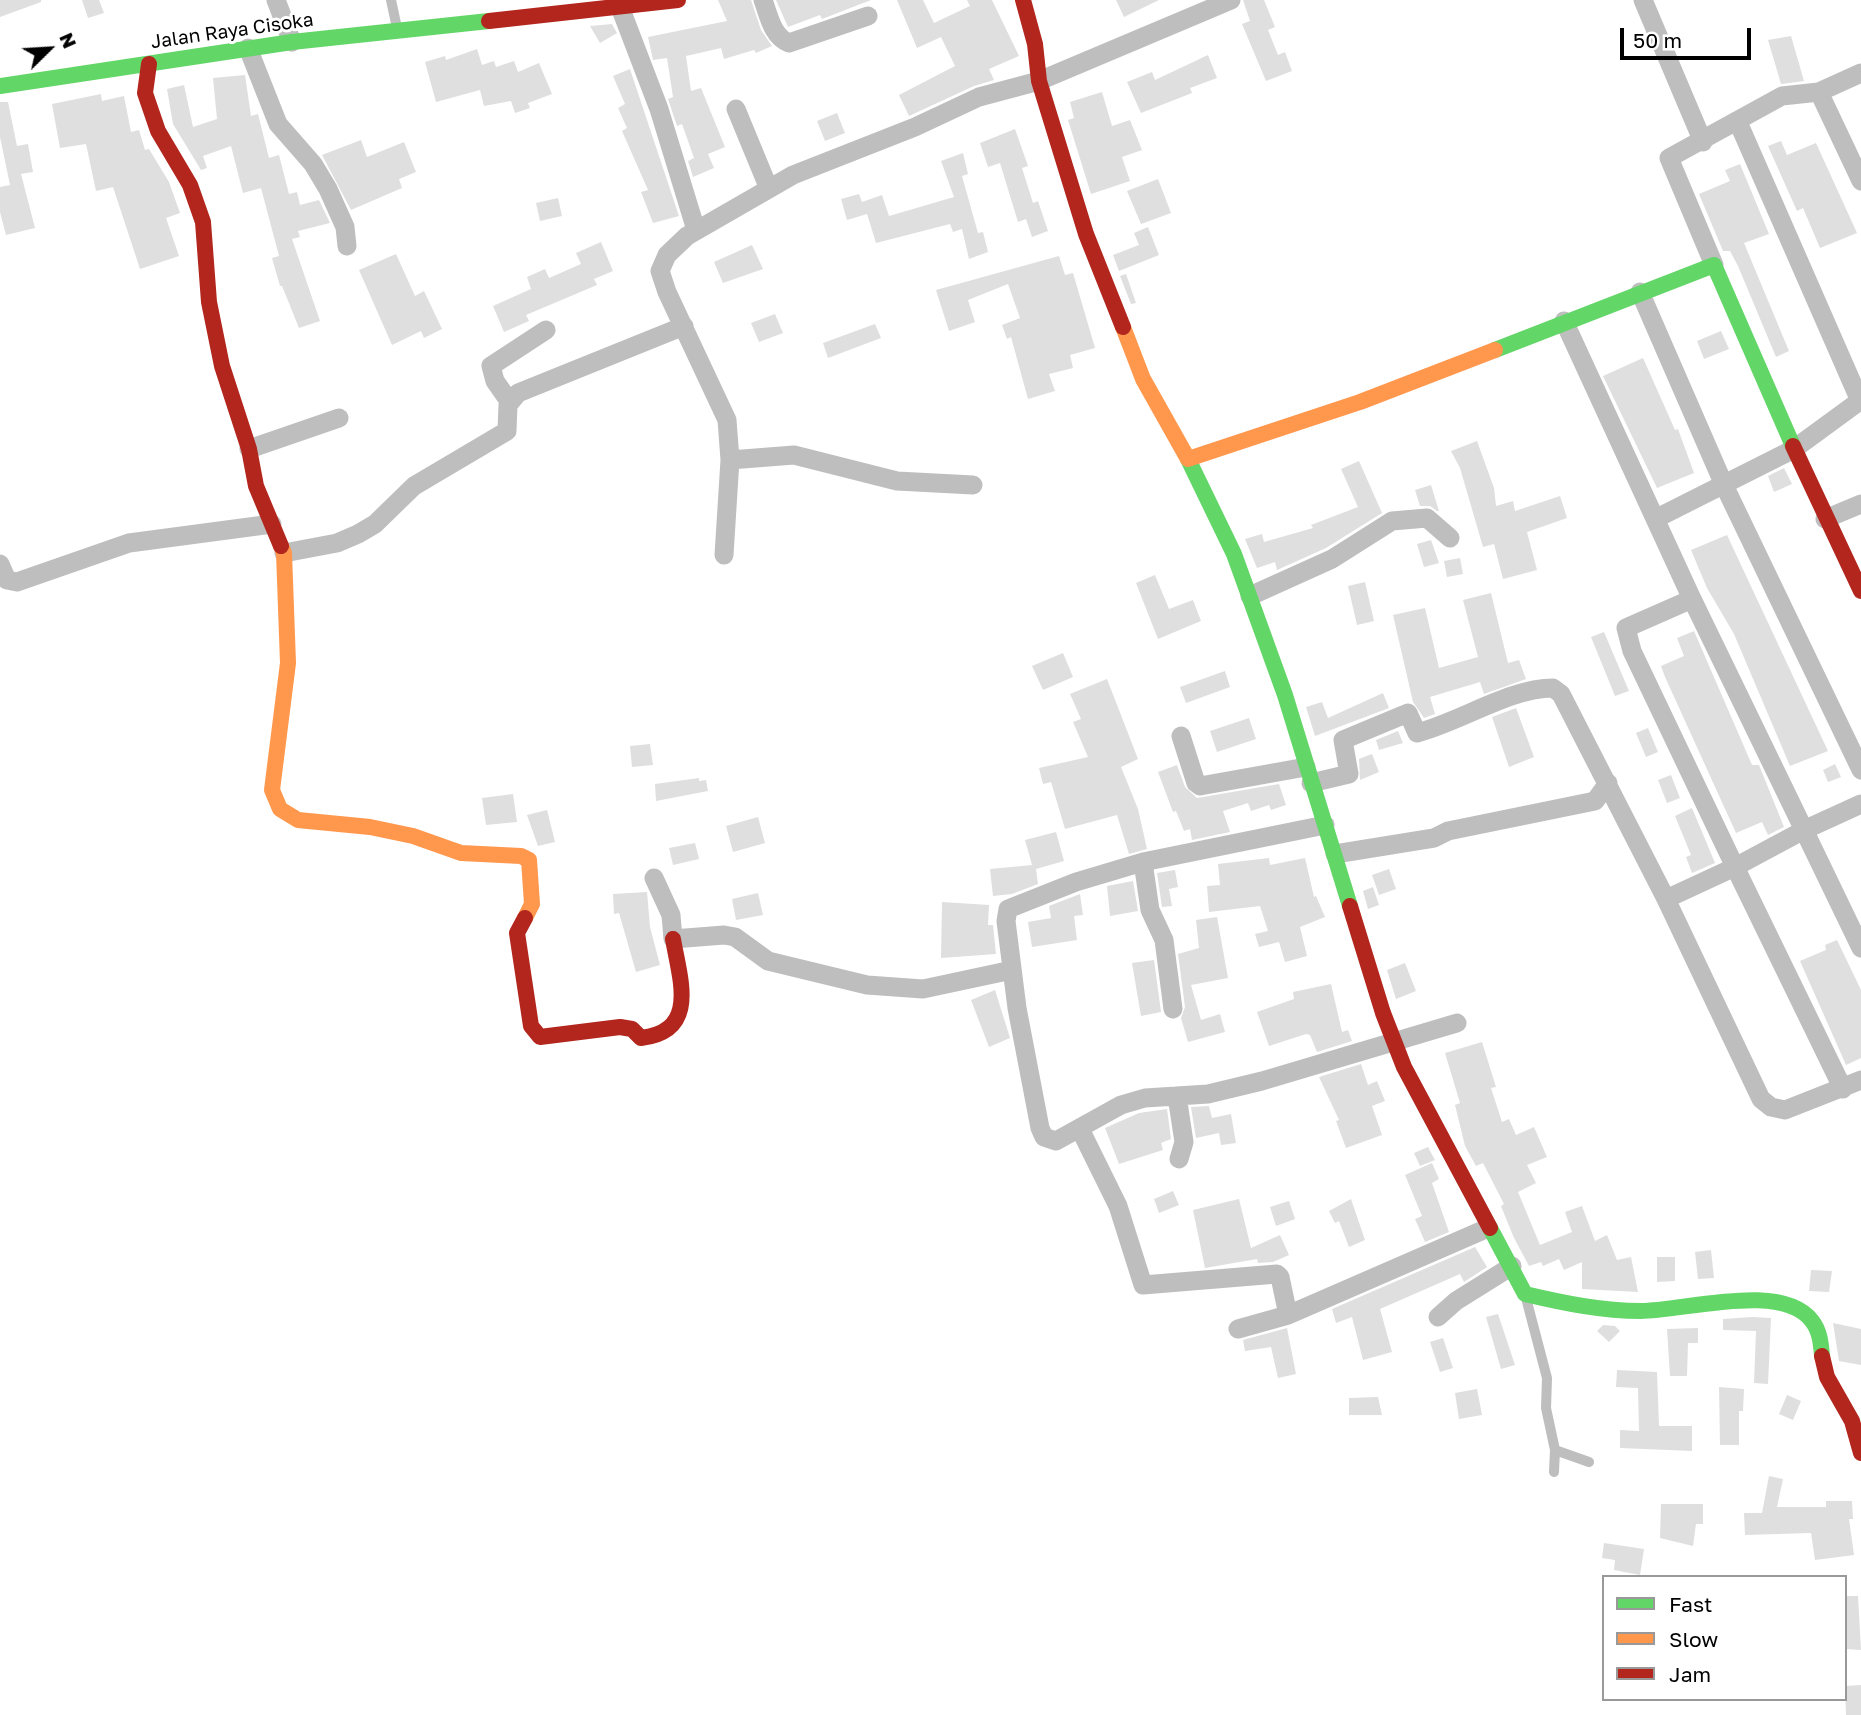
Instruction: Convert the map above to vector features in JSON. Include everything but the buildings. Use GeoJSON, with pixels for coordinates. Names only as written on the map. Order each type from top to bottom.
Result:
{"type":"FeatureCollection","features":[{"type":"Feature","properties":{"kind":"street"},"geometry":{"type":"LineString","coordinates":[[276,0],[292,42]]}},
{"type":"Feature","properties":{"kind":"street","name":"Jalan Raya Cisoka"},"geometry":{"type":"LineString","coordinates":[[0,86],[248,48],[398,32],[585,4],[620,7],[678,0]]}},
{"type":"Feature","properties":{"kind":"street"},"geometry":{"type":"LineString","coordinates":[[763,0],[775,32],[789,43],[868,16]]}},
{"type":"Feature","properties":{"kind":"street"},"geometry":{"type":"LineString","coordinates":[[1023,0],[1035,44],[1039,81],[1096,258],[1143,379],[1188,459],[1234,554],[1250,596],[1285,695],[1308,775],[1404,1067],[1450,1148],[1488,1228],[1512,1266],[1525,1294],[1573,1306],[1662,1312],[1747,1300],[1790,1305],[1807,1314],[1817,1326],[1824,1368],[1832,1391],[1850,1417],[1861,1453]]}},
{"type":"Feature","properties":{"kind":"street"},"geometry":{"type":"LineString","coordinates":[[1643,0],[1703,142]]}},
{"type":"Feature","properties":{"kind":"street"},"geometry":{"type":"LineString","coordinates":[[724,555],[730,460],[727,420],[667,292],[660,271],[667,255],[696,230],[793,176],[915,127],[979,97],[1039,81],[1224,1]]}},
{"type":"Feature","properties":{"kind":"street"},"geometry":{"type":"LineString","coordinates":[[620,7],[659,109],[696,230]]}},
{"type":"Feature","properties":{"kind":"street"},"geometry":{"type":"LineString","coordinates":[[248,48],[278,124],[313,164],[328,189],[345,227],[347,246]]}},
{"type":"Feature","properties":{"kind":"street"},"geometry":{"type":"LineString","coordinates":[[149,64],[145,93],[158,131],[190,185],[203,222],[216,339],[249,449],[256,486],[284,553],[288,663],[272,790],[281,809],[298,820],[370,827],[413,836],[461,853],[521,856],[529,860],[532,904],[517,933],[531,1026],[534,1033],[540,1037],[626,1027],[641,1038],[673,1031],[679,1024],[680,997],[671,915],[654,878]]}},
{"type":"Feature","properties":{"kind":"street"},"geometry":{"type":"LineString","coordinates":[[1861,73],[1819,92],[1782,96],[1703,142],[1669,158],[1825,519],[1861,591]]}},
{"type":"Feature","properties":{"kind":"street"},"geometry":{"type":"LineString","coordinates":[[1819,92],[1861,181]]}},
{"type":"Feature","properties":{"kind":"street"},"geometry":{"type":"LineString","coordinates":[[736,109],[769,189]]}},
{"type":"Feature","properties":{"kind":"street"},"geometry":{"type":"LineString","coordinates":[[1656,519],[1794,449],[1861,401],[1738,121]]}},
{"type":"Feature","properties":{"kind":"street"},"geometry":{"type":"LineString","coordinates":[[1188,459],[1360,402],[1714,265]]}},
{"type":"Feature","properties":{"kind":"street"},"geometry":{"type":"LineString","coordinates":[[1640,292],[1724,485],[1861,770]]}},
{"type":"Feature","properties":{"kind":"street"},"geometry":{"type":"LineString","coordinates":[[1564,321],[1692,599],[1861,948]]}},
{"type":"Feature","properties":{"kind":"street"},"geometry":{"type":"LineString","coordinates":[[509,401],[518,393],[684,326]]}},
{"type":"Feature","properties":{"kind":"street"},"geometry":{"type":"LineString","coordinates":[[284,553],[337,543],[375,524],[414,486],[507,431],[509,401],[495,381],[491,366],[546,330]]}},
{"type":"Feature","properties":{"kind":"street"},"geometry":{"type":"LineString","coordinates":[[249,449],[339,418]]}},
{"type":"Feature","properties":{"kind":"street"},"geometry":{"type":"LineString","coordinates":[[730,460],[794,455],[897,481],[973,485]]}},
{"type":"Feature","properties":{"kind":"street"},"geometry":{"type":"LineString","coordinates":[[1825,519],[1861,504]]}},
{"type":"Feature","properties":{"kind":"street"},"geometry":{"type":"LineString","coordinates":[[1250,596],[1332,559],[1392,521],[1427,518],[1450,538]]}},
{"type":"Feature","properties":{"kind":"street"},"geometry":{"type":"LineString","coordinates":[[0,564],[7,580],[16,582],[129,543],[272,524]]}},
{"type":"Feature","properties":{"kind":"street"},"geometry":{"type":"LineString","coordinates":[[1692,599],[1626,628],[1632,651],[1843,1088]]}},
{"type":"Feature","properties":{"kind":"street"},"geometry":{"type":"LineString","coordinates":[[1181,736],[1196,783],[1200,786],[1308,775],[1349,774],[1343,740],[1408,713],[1417,733],[1447,726],[1512,697],[1553,688],[1561,694],[1608,783],[1761,1099],[1771,1107],[1785,1110],[1861,1080]]}},
{"type":"Feature","properties":{"kind":"street"},"geometry":{"type":"LineString","coordinates":[[1335,855],[1434,838],[1448,831],[1595,801],[1608,783]]}},
{"type":"Feature","properties":{"kind":"street"},"geometry":{"type":"LineString","coordinates":[[1666,899],[1861,804]]}},
{"type":"Feature","properties":{"kind":"street"},"geometry":{"type":"LineString","coordinates":[[1325,825],[1143,862],[1076,882],[1008,909],[1006,921],[1012,970],[1040,1128],[1044,1137],[1056,1141],[1121,1105],[1145,1098],[1208,1094],[1262,1082],[1457,1023]]}},
{"type":"Feature","properties":{"kind":"street"},"geometry":{"type":"LineString","coordinates":[[1143,862],[1150,910],[1164,940],[1173,1009]]}},
{"type":"Feature","properties":{"kind":"street"},"geometry":{"type":"LineString","coordinates":[[673,939],[724,935],[735,937],[768,961],[867,985],[923,989],[1012,970]]}},
{"type":"Feature","properties":{"kind":"street"},"geometry":{"type":"LineString","coordinates":[[1177,1096],[1184,1142],[1179,1159]]}},
{"type":"Feature","properties":{"kind":"street"},"geometry":{"type":"LineString","coordinates":[[1080,1129],[1118,1206],[1143,1284],[1240,1279],[1277,1274],[1288,1315]]}},
{"type":"Feature","properties":{"kind":"street"},"geometry":{"type":"LineString","coordinates":[[1238,1329],[1288,1315],[1488,1228]]}},
{"type":"Feature","properties":{"kind":"street"},"geometry":{"type":"LineString","coordinates":[[1438,1317],[1456,1301],[1512,1266]]}},
{"type":"Feature","properties":{"kind":"lane"},"geometry":{"type":"LineString","coordinates":[[391,0],[398,32]]}},
{"type":"Feature","properties":{"kind":"lane"},"geometry":{"type":"LineString","coordinates":[[1525,1294],[1547,1378],[1546,1408],[1555,1450],[1554,1472]]}},
{"type":"Feature","properties":{"kind":"lane"},"geometry":{"type":"LineString","coordinates":[[1555,1450],[1589,1462]]}},
{"type":"Feature","properties":{"kind":"traffic: fast"},"geometry":{"type":"LineString","coordinates":[[0,86],[292,42],[489,21]]}},
{"type":"Feature","properties":{"kind":"traffic: fast"},"geometry":{"type":"LineString","coordinates":[[1495,350],[1714,265],[1793,446]]}},
{"type":"Feature","properties":{"kind":"traffic: fast"},"geometry":{"type":"LineString","coordinates":[[1188,459],[1234,554],[1285,695],[1350,906]]}},
{"type":"Feature","properties":{"kind":"traffic: fast"},"geometry":{"type":"LineString","coordinates":[[1490,1228],[1525,1294],[1583,1306],[1626,1311],[1659,1310],[1731,1301],[1779,1303],[1798,1309],[1812,1321],[1821,1342],[1822,1356]]}},
{"type":"Feature","properties":{"kind":"traffic: slow"},"geometry":{"type":"LineString","coordinates":[[1123,327],[1143,379],[1188,459],[1360,402],[1495,350]]}},
{"type":"Feature","properties":{"kind":"traffic: slow"},"geometry":{"type":"LineString","coordinates":[[281,546],[284,553],[288,663],[272,790],[280,809],[298,820],[370,827],[413,836],[461,853],[521,856],[529,860],[532,904],[525,918]]}},
{"type":"Feature","properties":{"kind":"traffic: jam"},"geometry":{"type":"LineString","coordinates":[[489,21],[678,0]]}},
{"type":"Feature","properties":{"kind":"traffic: jam"},"geometry":{"type":"LineString","coordinates":[[1023,0],[1035,44],[1039,81],[1086,234],[1123,327]]}},
{"type":"Feature","properties":{"kind":"traffic: jam"},"geometry":{"type":"LineString","coordinates":[[149,64],[145,93],[158,131],[190,185],[203,222],[209,302],[222,366],[249,449],[256,486],[281,546]]}},
{"type":"Feature","properties":{"kind":"traffic: jam"},"geometry":{"type":"LineString","coordinates":[[1793,446],[1861,591]]}},
{"type":"Feature","properties":{"kind":"traffic: jam"},"geometry":{"type":"LineString","coordinates":[[1350,906],[1383,1013],[1404,1067],[1490,1228]]}},
{"type":"Feature","properties":{"kind":"traffic: jam"},"geometry":{"type":"LineString","coordinates":[[525,918],[517,933],[531,1026],[540,1037],[620,1027],[632,1029],[641,1038],[659,1033],[671,1025],[678,1014],[681,1001],[673,939]]}},
{"type":"Feature","properties":{"kind":"traffic: jam"},"geometry":{"type":"LineString","coordinates":[[1822,1356],[1827,1377],[1852,1421],[1861,1453]]}}]}
